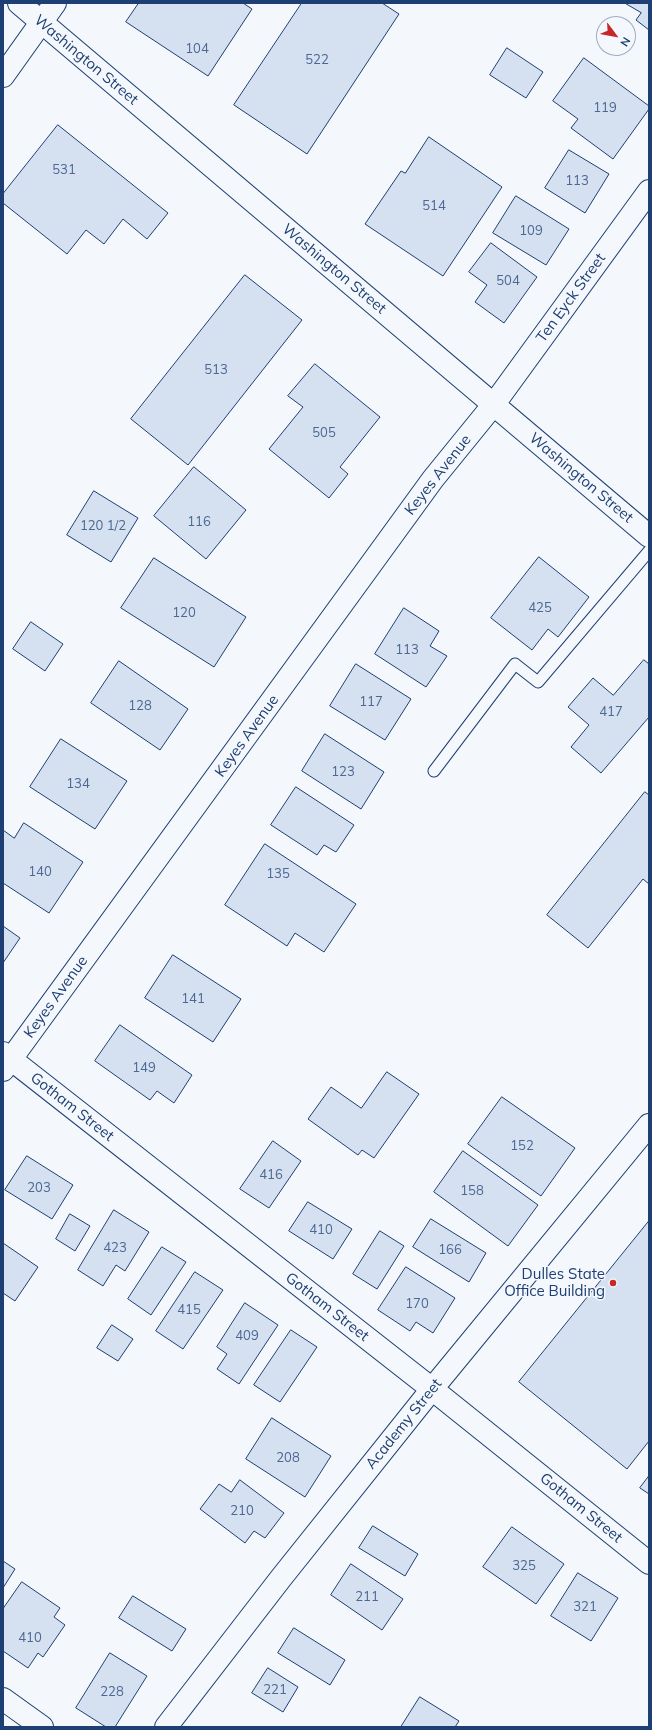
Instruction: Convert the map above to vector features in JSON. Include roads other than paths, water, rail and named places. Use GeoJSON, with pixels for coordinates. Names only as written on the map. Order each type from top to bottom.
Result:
{"type":"FeatureCollection","features":[{"type":"Feature","properties":{"kind":"street","name":"Washington Street"},"geometry":{"type":"LineString","coordinates":[[19,3],[649,536]]}},
{"type":"Feature","properties":{"kind":"street"},"geometry":{"type":"LineString","coordinates":[[3,76],[55,3]]}},
{"type":"Feature","properties":{"kind":"street","name":"Ten Eyck Street"},"geometry":{"type":"LineString","coordinates":[[494,404],[649,191]]}},
{"type":"Feature","properties":{"kind":"street","name":"Keyes Avenue"},"geometry":{"type":"LineString","coordinates":[[6,1061],[433,479],[494,404]]}},
{"type":"Feature","properties":{"kind":"street","name":"Gotham Street"},"geometry":{"type":"LineString","coordinates":[[6,1061],[432,1389],[649,1563]]}},
{"type":"Feature","properties":{"kind":"street","name":"Academy Street"},"geometry":{"type":"LineString","coordinates":[[166,1727],[281,1578],[432,1389],[649,1125]]}},
{"type":"Feature","properties":{"kind":"street"},"geometry":{"type":"LineString","coordinates":[[3,1699],[42,1727]]}},
{"type":"Feature","properties":{"kind":"lane"},"geometry":{"type":"LineString","coordinates":[[434,771],[515,664],[538,682],[649,551]]}},
{"type":"Feature","properties":{"kind":"place","name":"Dulles State Office Building"},"geometry":{"type":"Point","coordinates":[613,1283]}}]}
